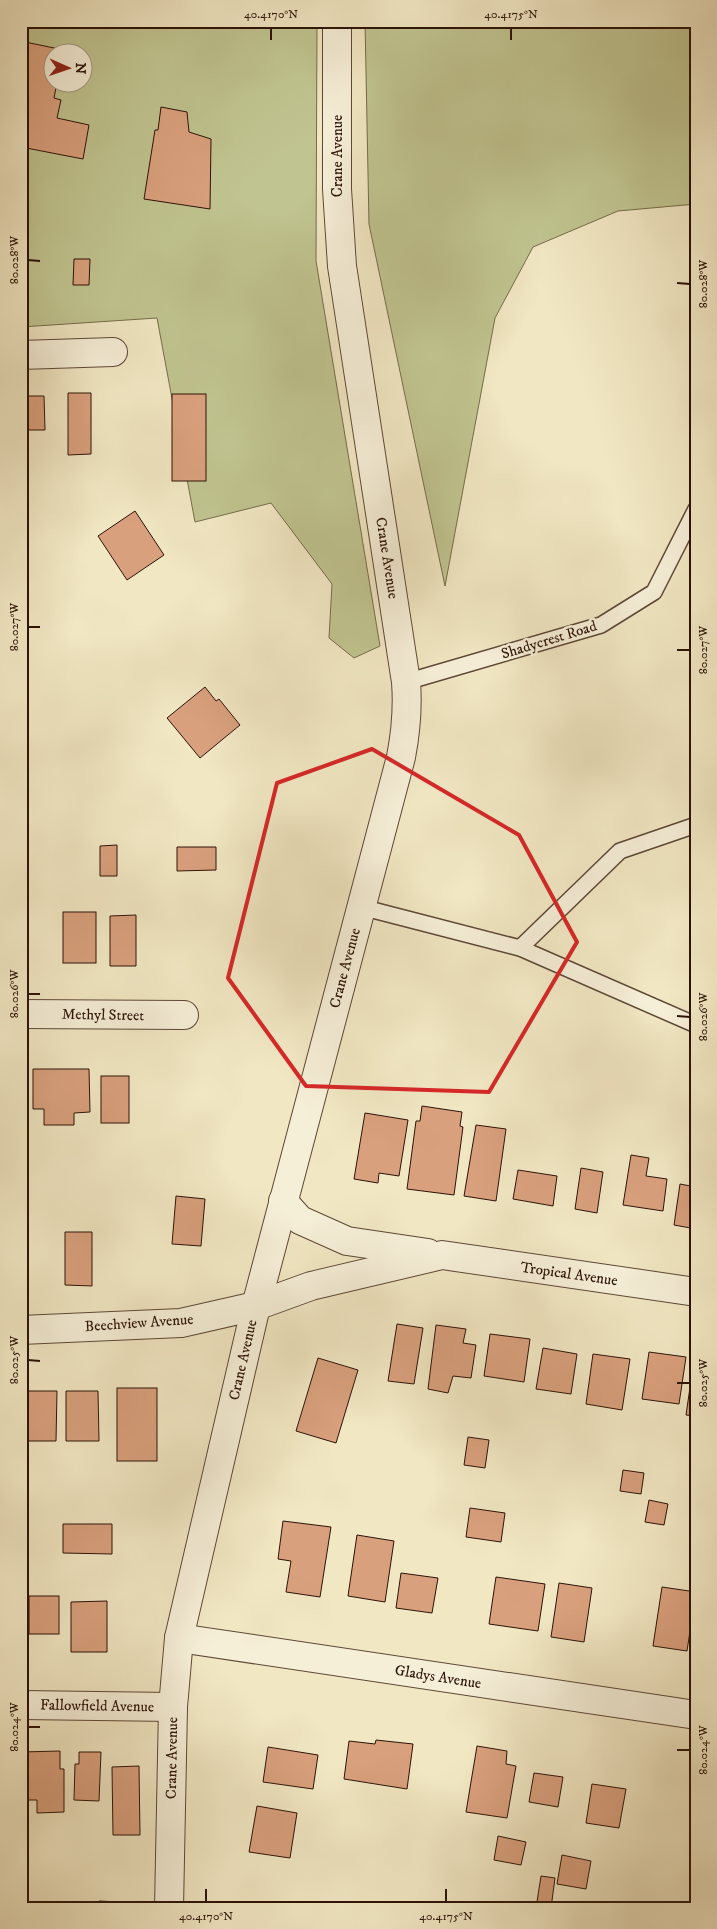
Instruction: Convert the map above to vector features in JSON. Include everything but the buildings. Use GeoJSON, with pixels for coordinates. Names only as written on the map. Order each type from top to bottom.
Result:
{"type":"FeatureCollection","features":[{"type":"Feature","properties":{"kind":"street","name":"Crane Avenue"},"geometry":{"type":"LineString","coordinates":[[169,1908],[173,1707],[179,1638],[256,1306],[406,732],[408,708],[406,682],[342,266],[336,189],[337,21]]}},
{"type":"Feature","properties":{"kind":"street"},"geometry":{"type":"LineString","coordinates":[[21,354],[112,352]]}},
{"type":"Feature","properties":{"kind":"street","name":"Methyl Street"},"geometry":{"type":"LineString","coordinates":[[21,1014],[184,1015]]}},
{"type":"Feature","properties":{"kind":"street","name":"Tropical Avenue"},"geometry":{"type":"LineString","coordinates":[[283,1201],[300,1220],[347,1241],[696,1292]]}},
{"type":"Feature","properties":{"kind":"street","name":"Tropical Avenue"},"geometry":{"type":"LineString","coordinates":[[256,1306],[311,1286],[442,1255]]}},
{"type":"Feature","properties":{"kind":"street","name":"Beechview Avenue"},"geometry":{"type":"LineString","coordinates":[[21,1330],[181,1323],[256,1306]]}},
{"type":"Feature","properties":{"kind":"street","name":"Gladys Avenue"},"geometry":{"type":"LineString","coordinates":[[179,1638],[696,1715]]}},
{"type":"Feature","properties":{"kind":"street","name":"Fallowfield Avenue"},"geometry":{"type":"LineString","coordinates":[[21,1705],[173,1707]]}},
{"type":"Feature","properties":{"kind":"lane","name":"Shadycrest Road"},"geometry":{"type":"LineString","coordinates":[[406,682],[601,625],[654,592],[696,509]]}},
{"type":"Feature","properties":{"kind":"lane"},"geometry":{"type":"LineString","coordinates":[[520,948],[620,850],[696,825]]}},
{"type":"Feature","properties":{"kind":"lane"},"geometry":{"type":"LineString","coordinates":[[361,907],[520,948],[696,1025]]}},
{"type":"Feature","properties":{"kind":"highlighted area"},"geometry":{"type":"Polygon","coordinates":[[[372,749],[519,835],[577,942],[489,1092],[306,1086],[228,978],[277,783],[372,749]]]}},
{"type":"Feature","properties":{"kind":"green space"},"geometry":{"type":"Polygon","coordinates":[[[21,21],[317,21],[316,261],[380,646],[354,658],[329,638],[332,584],[271,503],[195,522],[157,318],[21,327],[21,21]]]}},
{"type":"Feature","properties":{"kind":"green space"},"geometry":{"type":"Polygon","coordinates":[[[365,21],[696,21],[696,204],[618,211],[533,247],[495,318],[445,586],[369,224],[365,21]]]}}]}
